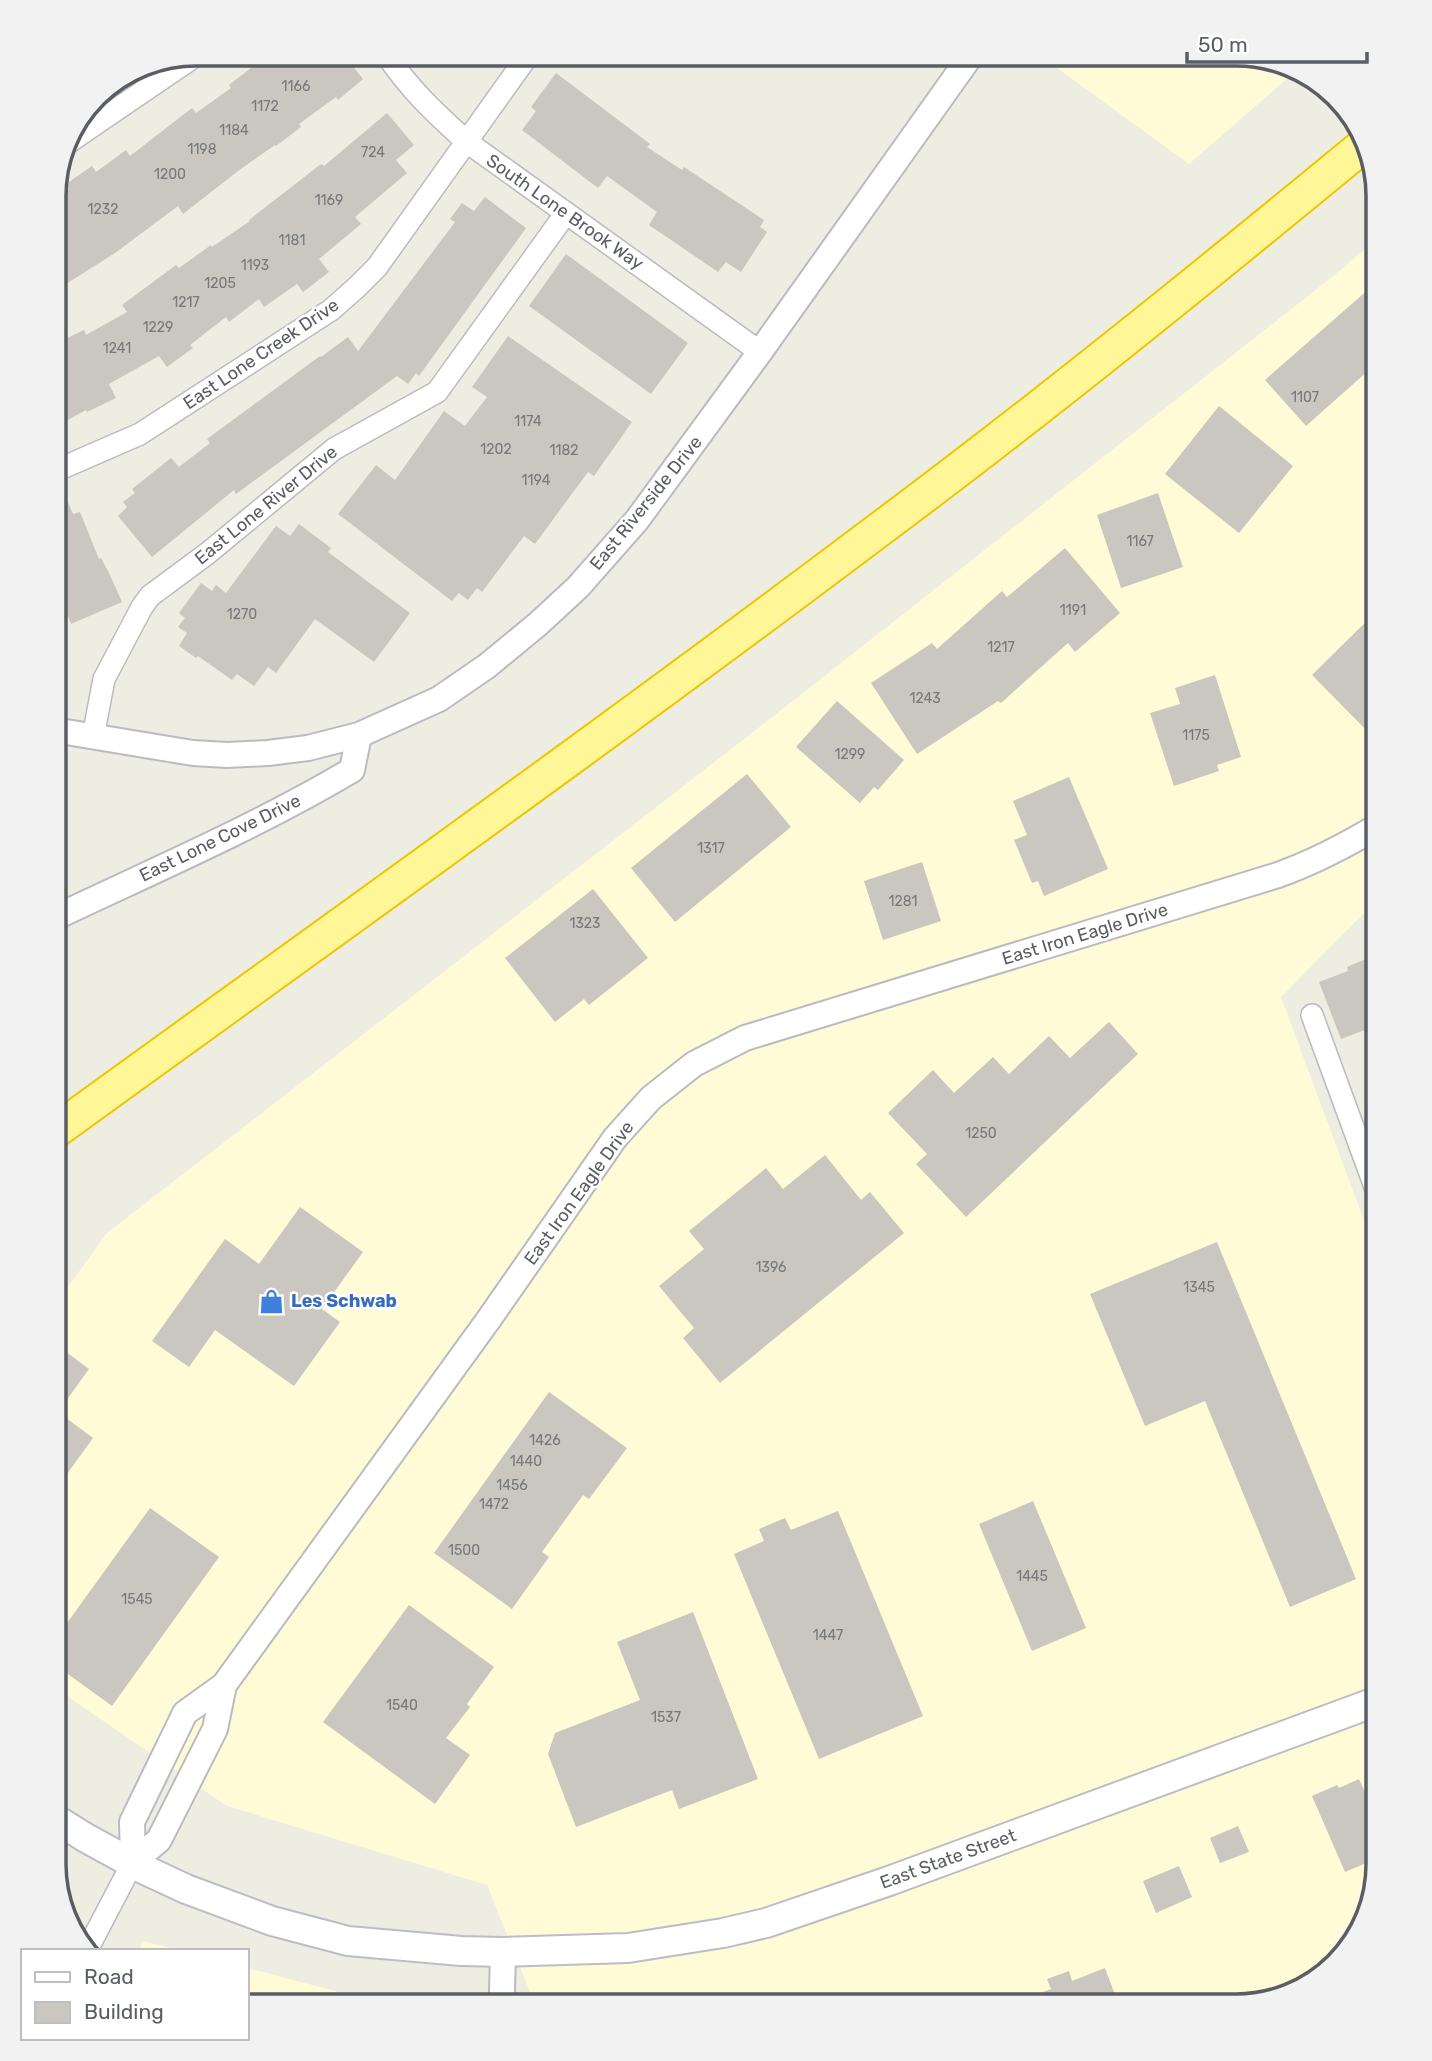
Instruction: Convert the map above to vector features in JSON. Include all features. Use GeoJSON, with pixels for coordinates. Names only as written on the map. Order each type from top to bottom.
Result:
{"type":"FeatureCollection","features":[{"type":"Feature","properties":{"kind":"highway"},"geometry":{"type":"LineString","coordinates":[[66,1123],[881,529],[1065,387],[1357,151]]}},
{"type":"Feature","properties":{"kind":"main road","name":"East State Street"},"geometry":{"type":"LineString","coordinates":[[66,1826],[141,1868],[186,1889],[272,1921],[348,1941],[461,1951],[628,1948],[723,1933],[766,1923],[889,1881],[1366,1705]]}},
{"type":"Feature","properties":{"kind":"street","name":"South Lone Brook Way"},"geometry":{"type":"LineString","coordinates":[[394,66],[423,102],[467,142],[760,352]]}},
{"type":"Feature","properties":{"kind":"street","name":"East Lone Creek Drive"},"geometry":{"type":"LineString","coordinates":[[67,466],[140,434],[331,310],[377,267],[520,66]]}},
{"type":"Feature","properties":{"kind":"street","name":"East Riverside Drive"},"geometry":{"type":"LineString","coordinates":[[67,731],[193,753],[227,755],[308,748],[359,735],[439,699],[477,673],[538,624],[578,587],[658,493],[963,67]]}},
{"type":"Feature","properties":{"kind":"street"},"geometry":{"type":"LineString","coordinates":[[83,132],[177,68]]}},
{"type":"Feature","properties":{"kind":"street","name":"East Lone River Drive"},"geometry":{"type":"LineString","coordinates":[[93,737],[104,678],[150,596],[208,553],[334,449],[437,392],[566,213]]}},
{"type":"Feature","properties":{"kind":"street","name":"East Lone Cove Drive"},"geometry":{"type":"LineString","coordinates":[[67,912],[295,802],[352,771],[359,735]]}},
{"type":"Feature","properties":{"kind":"street","name":"East Iron Eagle Drive"},"geometry":{"type":"LineString","coordinates":[[133,1862],[132,1822],[185,1713],[224,1685],[489,1318],[615,1138],[651,1098],[694,1064],[745,1038],[1278,874],[1342,848],[1366,833]]}},
{"type":"Feature","properties":{"kind":"street"},"geometry":{"type":"LineString","coordinates":[[1312,1015],[1366,1162]]}},
{"type":"Feature","properties":{"kind":"street","name":"East Iron Eagle Drive"},"geometry":{"type":"LineString","coordinates":[[133,1862],[159,1840],[215,1729],[224,1685]]}},
{"type":"Feature","properties":{"kind":"street"},"geometry":{"type":"LineString","coordinates":[[91,1942],[133,1862]]}},
{"type":"Feature","properties":{"kind":"street"},"geometry":{"type":"LineString","coordinates":[[503,1952],[503,1994]]}},
{"type":"Feature","properties":{"kind":"shaded area"},"geometry":{"type":"Polygon","coordinates":[[[1056,67],[1244,67],[1288,78],[1189,164],[1056,67]]]}},
{"type":"Feature","properties":{"kind":"shaded area"},"geometry":{"type":"Polygon","coordinates":[[[1366,248],[1366,911],[1281,997],[1366,1226],[1366,1865],[1356,1914],[1323,1960],[1315,1968],[1285,1985],[1236,1994],[531,1994],[487,1885],[227,1806],[66,1695],[66,1289],[107,1233],[766,722],[1366,248]]]}},
{"type":"Feature","properties":{"kind":"shaded area"},"geometry":{"type":"Polygon","coordinates":[[[143,1941],[174,1949],[139,1949],[143,1941]]]}},
{"type":"Feature","properties":{"kind":"shaded area"},"geometry":{"type":"Polygon","coordinates":[[[248,1968],[346,1994],[248,1994],[248,1968]]]}},
{"type":"Feature","properties":{"kind":"building"},"geometry":{"type":"Polygon","coordinates":[[[253,66],[353,66],[363,79],[338,100],[336,97],[299,124],[301,127],[183,214],[178,206],[115,253],[67,283],[68,183],[92,166],[96,172],[126,150],[130,156],[192,108],[196,113],[231,88],[229,85],[253,66]]]}},
{"type":"Feature","properties":{"kind":"building"},"geometry":{"type":"Polygon","coordinates":[[[556,73],[650,144],[647,147],[682,170],[684,167],[764,220],[760,227],[767,232],[741,272],[726,262],[718,272],[649,225],[657,212],[607,176],[598,188],[522,130],[536,111],[531,107],[556,73]]]}},
{"type":"Feature","properties":{"kind":"building"},"geometry":{"type":"Polygon","coordinates":[[[387,113],[414,145],[396,160],[407,173],[355,217],[361,224],[319,259],[329,272],[303,292],[297,284],[264,307],[259,299],[229,322],[226,317],[190,345],[193,348],[167,367],[159,356],[109,384],[116,398],[67,420],[67,338],[84,330],[86,335],[127,312],[122,305],[176,265],[179,268],[250,221],[321,164],[324,166],[387,113]]]}},
{"type":"Feature","properties":{"kind":"building"},"geometry":{"type":"Polygon","coordinates":[[[485,197],[526,228],[419,376],[416,373],[408,384],[397,376],[236,494],[234,490],[152,557],[118,516],[127,507],[123,502],[135,493],[132,489],[171,458],[179,467],[210,443],[207,439],[348,337],[358,351],[455,222],[450,219],[462,203],[474,211],[485,197]]]}},
{"type":"Feature","properties":{"kind":"building"},"geometry":{"type":"Polygon","coordinates":[[[566,254],[688,343],[651,394],[529,306],[566,254]]]}},
{"type":"Feature","properties":{"kind":"building"},"geometry":{"type":"Polygon","coordinates":[[[1366,292],[1366,373],[1306,426],[1265,380],[1366,292]]]}},
{"type":"Feature","properties":{"kind":"building"},"geometry":{"type":"Polygon","coordinates":[[[508,336],[632,422],[594,476],[588,472],[535,544],[524,536],[482,592],[477,588],[468,600],[459,593],[452,601],[338,514],[376,465],[395,480],[444,411],[465,426],[487,397],[472,387],[508,336]]]}},
{"type":"Feature","properties":{"kind":"building"},"geometry":{"type":"Polygon","coordinates":[[[1219,406],[1293,466],[1239,533],[1165,474],[1219,406]]]}},
{"type":"Feature","properties":{"kind":"building"},"geometry":{"type":"Polygon","coordinates":[[[1158,493],[1183,567],[1121,588],[1097,515],[1158,493]]]}},
{"type":"Feature","properties":{"kind":"building"},"geometry":{"type":"Polygon","coordinates":[[[67,499],[73,514],[80,512],[99,559],[101,558],[122,602],[71,624],[67,614],[67,499]]]}},
{"type":"Feature","properties":{"kind":"building"},"geometry":{"type":"Polygon","coordinates":[[[299,524],[331,548],[328,552],[410,613],[374,662],[315,619],[276,673],[268,667],[254,686],[237,674],[232,680],[179,646],[187,633],[178,627],[185,618],[179,613],[201,583],[212,591],[216,585],[226,593],[276,526],[290,536],[299,524]]]}},
{"type":"Feature","properties":{"kind":"building"},"geometry":{"type":"Polygon","coordinates":[[[1065,548],[1120,613],[1075,652],[1068,643],[1001,703],[998,701],[917,754],[871,683],[932,643],[937,649],[1002,591],[1007,597],[1065,548]]]}},
{"type":"Feature","properties":{"kind":"building"},"geometry":{"type":"Polygon","coordinates":[[[1366,622],[1366,730],[1312,675],[1366,622]]]}},
{"type":"Feature","properties":{"kind":"building"},"geometry":{"type":"Polygon","coordinates":[[[1215,675],[1241,757],[1217,765],[1219,771],[1174,786],[1150,713],[1180,704],[1175,688],[1215,675]]]}},
{"type":"Feature","properties":{"kind":"building"},"geometry":{"type":"Polygon","coordinates":[[[837,701],[904,760],[878,790],[874,787],[860,803],[796,747],[837,701]]]}},
{"type":"Feature","properties":{"kind":"building"},"geometry":{"type":"Polygon","coordinates":[[[747,774],[791,827],[675,922],[631,868],[747,774]]]}},
{"type":"Feature","properties":{"kind":"building"},"geometry":{"type":"Polygon","coordinates":[[[1069,777],[1108,869],[1044,896],[1038,881],[1032,883],[1014,840],[1027,835],[1013,801],[1069,777]]]}},
{"type":"Feature","properties":{"kind":"building"},"geometry":{"type":"Polygon","coordinates":[[[922,862],[941,921],[883,940],[864,881],[922,862]]]}},
{"type":"Feature","properties":{"kind":"building"},"geometry":{"type":"Polygon","coordinates":[[[593,889],[648,958],[589,1005],[584,999],[555,1022],[505,958],[593,889]]]}},
{"type":"Feature","properties":{"kind":"building"},"geometry":{"type":"Polygon","coordinates":[[[1366,959],[1366,1030],[1341,1039],[1319,982],[1348,971],[1347,967],[1366,959]]]}},
{"type":"Feature","properties":{"kind":"building"},"geometry":{"type":"Polygon","coordinates":[[[1109,1022],[1138,1054],[966,1217],[916,1164],[927,1154],[888,1113],[933,1070],[954,1093],[993,1057],[1009,1074],[1049,1036],[1070,1058],[1109,1022]]]}},
{"type":"Feature","properties":{"kind":"building"},"geometry":{"type":"Polygon","coordinates":[[[825,1155],[861,1200],[870,1192],[904,1233],[720,1383],[683,1338],[694,1328],[659,1286],[704,1249],[689,1231],[766,1168],[783,1189],[825,1155]]]}},
{"type":"Feature","properties":{"kind":"building"},"geometry":{"type":"Polygon","coordinates":[[[300,1207],[363,1252],[322,1309],[340,1322],[294,1386],[215,1330],[189,1367],[152,1341],[225,1239],[259,1264],[300,1207]]]}},
{"type":"Feature","properties":{"kind":"building"},"geometry":{"type":"Polygon","coordinates":[[[1217,1242],[1356,1579],[1290,1607],[1205,1401],[1145,1426],[1090,1294],[1217,1242]]]}},
{"type":"Feature","properties":{"kind":"building"},"geometry":{"type":"Polygon","coordinates":[[[66,1352],[89,1369],[66,1401],[66,1352]]]}},
{"type":"Feature","properties":{"kind":"building"},"geometry":{"type":"Polygon","coordinates":[[[549,1392],[627,1448],[589,1499],[583,1495],[542,1552],[549,1557],[512,1609],[434,1553],[549,1392]]]}},
{"type":"Feature","properties":{"kind":"building"},"geometry":{"type":"Polygon","coordinates":[[[66,1418],[93,1438],[66,1475],[66,1418]]]}},
{"type":"Feature","properties":{"kind":"building"},"geometry":{"type":"Polygon","coordinates":[[[1033,1501],[1086,1628],[1032,1651],[979,1524],[1033,1501]]]}},
{"type":"Feature","properties":{"kind":"building"},"geometry":{"type":"Polygon","coordinates":[[[150,1508],[219,1557],[112,1706],[66,1673],[66,1624],[150,1508]]]}},
{"type":"Feature","properties":{"kind":"building"},"geometry":{"type":"Polygon","coordinates":[[[838,1511],[923,1716],[819,1759],[734,1554],[764,1541],[759,1529],[785,1518],[791,1530],[838,1511]]]}},
{"type":"Feature","properties":{"kind":"building"},"geometry":{"type":"Polygon","coordinates":[[[409,1605],[494,1667],[467,1704],[470,1707],[446,1738],[470,1755],[435,1804],[323,1722],[409,1605]]]}},
{"type":"Feature","properties":{"kind":"building"},"geometry":{"type":"Polygon","coordinates":[[[693,1612],[758,1779],[679,1809],[672,1790],[576,1827],[548,1754],[555,1733],[640,1700],[617,1642],[693,1612]]]}},
{"type":"Feature","properties":{"kind":"building"},"geometry":{"type":"Polygon","coordinates":[[[1359,1779],[1366,1794],[1366,1863],[1345,1872],[1312,1796],[1337,1785],[1339,1788],[1359,1779]]]}},
{"type":"Feature","properties":{"kind":"building"},"geometry":{"type":"Polygon","coordinates":[[[1238,1826],[1249,1852],[1220,1863],[1210,1838],[1238,1826]]]}},
{"type":"Feature","properties":{"kind":"building"},"geometry":{"type":"Polygon","coordinates":[[[1179,1866],[1192,1897],[1156,1913],[1143,1881],[1179,1866]]]}},
{"type":"Feature","properties":{"kind":"building"},"geometry":{"type":"Polygon","coordinates":[[[1105,1968],[1115,1994],[1038,1994],[1051,1989],[1047,1979],[1069,1971],[1072,1981],[1105,1968]]]}},
{"type":"Feature","properties":{"kind":"place","name":"Les Schwab"},"geometry":{"type":"Point","coordinates":[271,1301]}}]}
